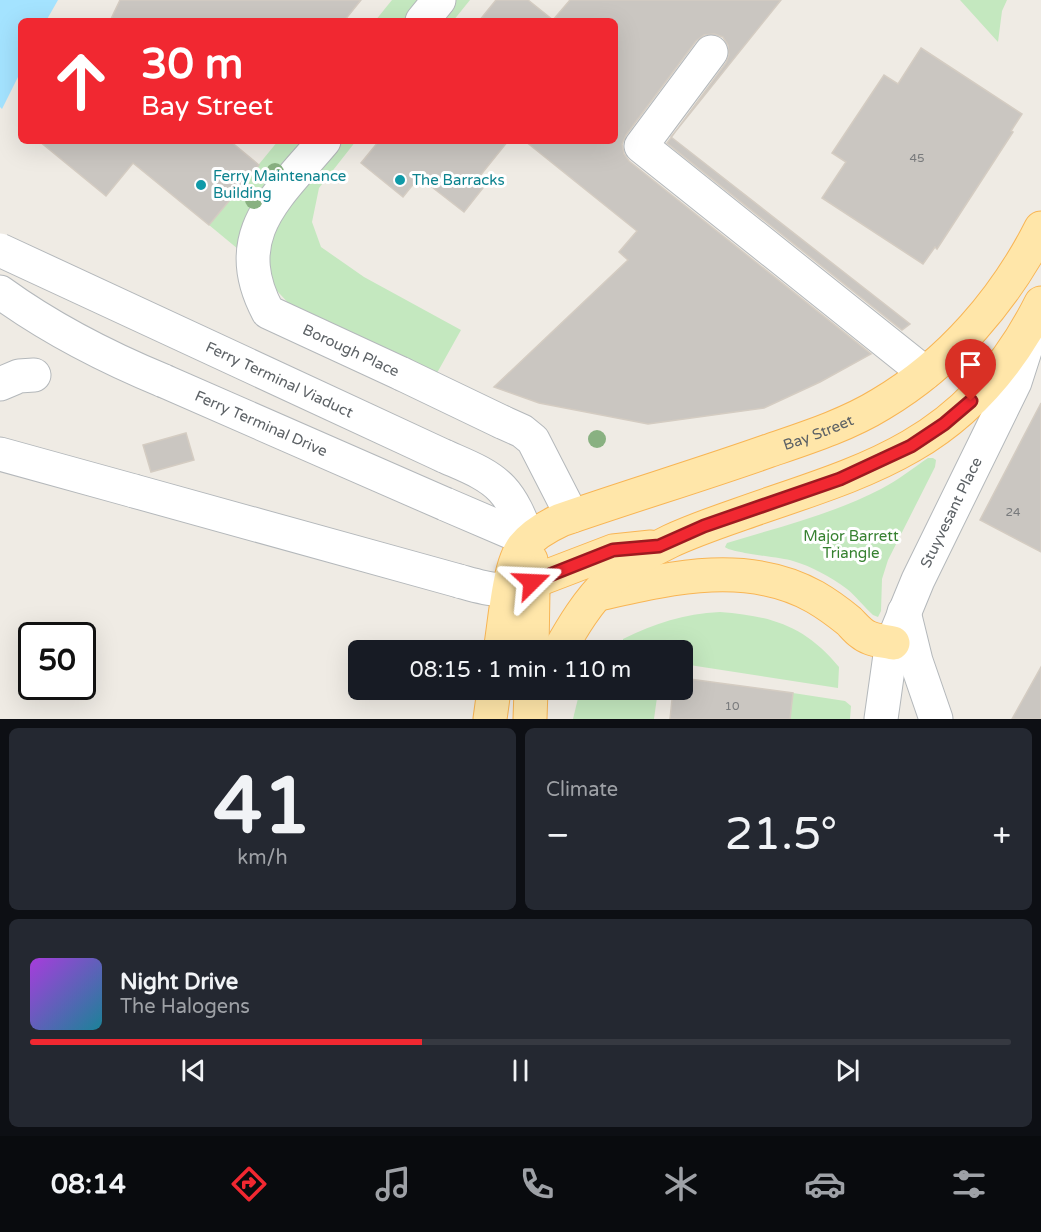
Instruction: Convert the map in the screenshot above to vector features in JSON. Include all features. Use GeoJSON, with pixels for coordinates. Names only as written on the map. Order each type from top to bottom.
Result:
{"type":"FeatureCollection","features":[{"type":"Feature","properties":{"kind":"main road","name":"Bay Street"},"geometry":{"type":"LineString","coordinates":[[530,540],[544,529],[572,516],[727,466],[828,430],[881,405],[925,373],[981,319],[1009,281],[1041,228]]}},
{"type":"Feature","properties":{"kind":"main road"},"geometry":{"type":"LineString","coordinates":[[565,640],[579,617],[597,594],[628,567],[659,546],[704,526],[840,479],[911,446],[962,410],[980,393],[1010,357],[1039,307]]}},
{"type":"Feature","properties":{"kind":"main road"},"geometry":{"type":"LineString","coordinates":[[530,540],[519,555],[521,586],[530,640]]}},
{"type":"Feature","properties":{"kind":"main road"},"geometry":{"type":"LineString","coordinates":[[521,586],[613,550],[659,546]]}},
{"type":"Feature","properties":{"kind":"main road"},"geometry":{"type":"LineString","coordinates":[[597,594],[693,575],[744,576],[798,589],[826,604],[870,638],[893,643]]}},
{"type":"Feature","properties":{"kind":"main road"},"geometry":{"type":"LineString","coordinates":[[504,640],[521,586]]}},
{"type":"Feature","properties":{"kind":"main road"},"geometry":{"type":"LineString","coordinates":[[490,719],[493,700]]}},
{"type":"Feature","properties":{"kind":"street"},"geometry":{"type":"LineString","coordinates":[[424,18],[439,0]]}},
{"type":"Feature","properties":{"kind":"street"},"geometry":{"type":"LineString","coordinates":[[711,52],[640,146],[925,373]]}},
{"type":"Feature","properties":{"kind":"street","name":"Borough Place"},"geometry":{"type":"LineString","coordinates":[[322,144],[270,206],[255,238],[253,270],[268,312],[522,431],[534,440],[572,516]]}},
{"type":"Feature","properties":{"kind":"street","name":"Ferry Terminal Viaduct"},"geometry":{"type":"LineString","coordinates":[[0,250],[486,476],[500,487],[514,506],[530,540]]}},
{"type":"Feature","properties":{"kind":"street","name":"Ferry Terminal Drive"},"geometry":{"type":"LineString","coordinates":[[0,292],[47,324],[94,350],[530,540]]}},
{"type":"Feature","properties":{"kind":"street","name":"Stuyvesant Place"},"geometry":{"type":"LineString","coordinates":[[881,719],[893,643],[904,612],[1015,381],[1039,307]]}},
{"type":"Feature","properties":{"kind":"street"},"geometry":{"type":"LineString","coordinates":[[0,384],[19,376],[34,375]]}},
{"type":"Feature","properties":{"kind":"street"},"geometry":{"type":"LineString","coordinates":[[0,454],[489,590],[521,586]]}},
{"type":"Feature","properties":{"kind":"street"},"geometry":{"type":"LineString","coordinates":[[904,612],[916,661],[936,719]]}},
{"type":"Feature","properties":{"kind":"green space"},"geometry":{"type":"Polygon","coordinates":[[[392,0],[470,0],[455,18],[377,18],[392,0]]]}},
{"type":"Feature","properties":{"kind":"green space"},"geometry":{"type":"Polygon","coordinates":[[[960,0],[1007,0],[1002,11],[998,42],[960,0]]]}},
{"type":"Feature","properties":{"kind":"green space"},"geometry":{"type":"Polygon","coordinates":[[[276,144],[354,144],[319,188],[312,222],[321,247],[364,277],[461,330],[437,373],[293,308],[238,249],[209,225],[276,144]]]}},
{"type":"Feature","properties":{"kind":"green space","name":"Major Barrett Triangle"},"geometry":{"type":"Polygon","coordinates":[[[928,458],[936,460],[935,467],[888,560],[882,579],[881,611],[878,617],[873,615],[847,589],[814,569],[793,561],[725,547],[727,543],[806,519],[863,498],[893,482],[928,458]]]}},
{"type":"Feature","properties":{"kind":"green space"},"geometry":{"type":"Polygon","coordinates":[[[707,613],[739,614],[772,620],[800,633],[826,653],[839,667],[838,688],[693,666],[693,640],[623,640],[670,620],[707,613]]]}},
{"type":"Feature","properties":{"kind":"green space"},"geometry":{"type":"Polygon","coordinates":[[[793,693],[845,701],[851,706],[850,719],[790,719],[793,693]]]}},
{"type":"Feature","properties":{"kind":"green space"},"geometry":{"type":"Polygon","coordinates":[[[578,700],[657,700],[654,719],[573,719],[578,700]]]}},
{"type":"Feature","properties":{"kind":"water"},"geometry":{"type":"Polygon","coordinates":[[[0,0],[58,0],[48,18],[18,18],[18,77],[2,109],[0,107],[0,0]]]}},
{"type":"Feature","properties":{"kind":"building"},"geometry":{"type":"Polygon","coordinates":[[[120,0],[361,0],[346,18],[111,18],[120,0]]]}},
{"type":"Feature","properties":{"kind":"building"},"geometry":{"type":"Polygon","coordinates":[[[496,0],[528,0],[550,18],[481,18],[496,0]]]}},
{"type":"Feature","properties":{"kind":"building"},"geometry":{"type":"Polygon","coordinates":[[[570,0],[781,0],[676,131],[726,63],[729,55],[728,45],[723,37],[714,34],[704,35],[696,41],[626,135],[622,144],[624,154],[629,161],[871,354],[820,382],[764,408],[648,424],[539,403],[494,387],[628,260],[619,252],[637,231],[529,144],[618,144],[618,18],[555,18],[570,0]]]}},
{"type":"Feature","properties":{"kind":"building"},"geometry":{"type":"Polygon","coordinates":[[[921,48],[1022,114],[1011,131],[1013,132],[937,249],[935,247],[923,264],[822,198],[846,162],[832,153],[884,75],[898,84],[921,48]]]}},
{"type":"Feature","properties":{"kind":"building"},"geometry":{"type":"Polygon","coordinates":[[[671,137],[910,324],[902,330],[667,143],[671,137]]]}},
{"type":"Feature","properties":{"kind":"building","name":"Ferry Maintenance Building"},"geometry":{"type":"Polygon","coordinates":[[[43,144],[234,144],[259,165],[209,225],[133,163],[106,196],[43,144]]]}},
{"type":"Feature","properties":{"kind":"building"},"geometry":{"type":"Polygon","coordinates":[[[377,144],[506,144],[475,182],[483,188],[464,212],[419,177],[403,197],[361,163],[377,144]]]}},
{"type":"Feature","properties":{"kind":"building"},"geometry":{"type":"Polygon","coordinates":[[[1041,403],[1041,552],[980,520],[1041,403]]]}},
{"type":"Feature","properties":{"kind":"building"},"geometry":{"type":"Polygon","coordinates":[[[186,433],[194,460],[151,472],[143,445],[186,433]]]}},
{"type":"Feature","properties":{"kind":"building"},"geometry":{"type":"Polygon","coordinates":[[[1041,667],[1041,719],[1012,719],[1041,667]]]}},
{"type":"Feature","properties":{"kind":"building"},"geometry":{"type":"Polygon","coordinates":[[[693,679],[793,693],[790,719],[670,719],[672,700],[693,700],[693,679]]]}},
{"type":"Feature","properties":{"kind":"place","name":"The Barracks"},"geometry":{"type":"Point","coordinates":[400,180]}},
{"type":"Feature","properties":{"kind":"place","name":"Ferry Maintenance Building"},"geometry":{"type":"Point","coordinates":[201,185]}},
{"type":"Feature","properties":{"kind":"route"},"geometry":{"type":"LineString","coordinates":[[532,582],[613,550],[659,546],[704,526],[840,479],[911,446],[944,424],[971,401]]}}]}
